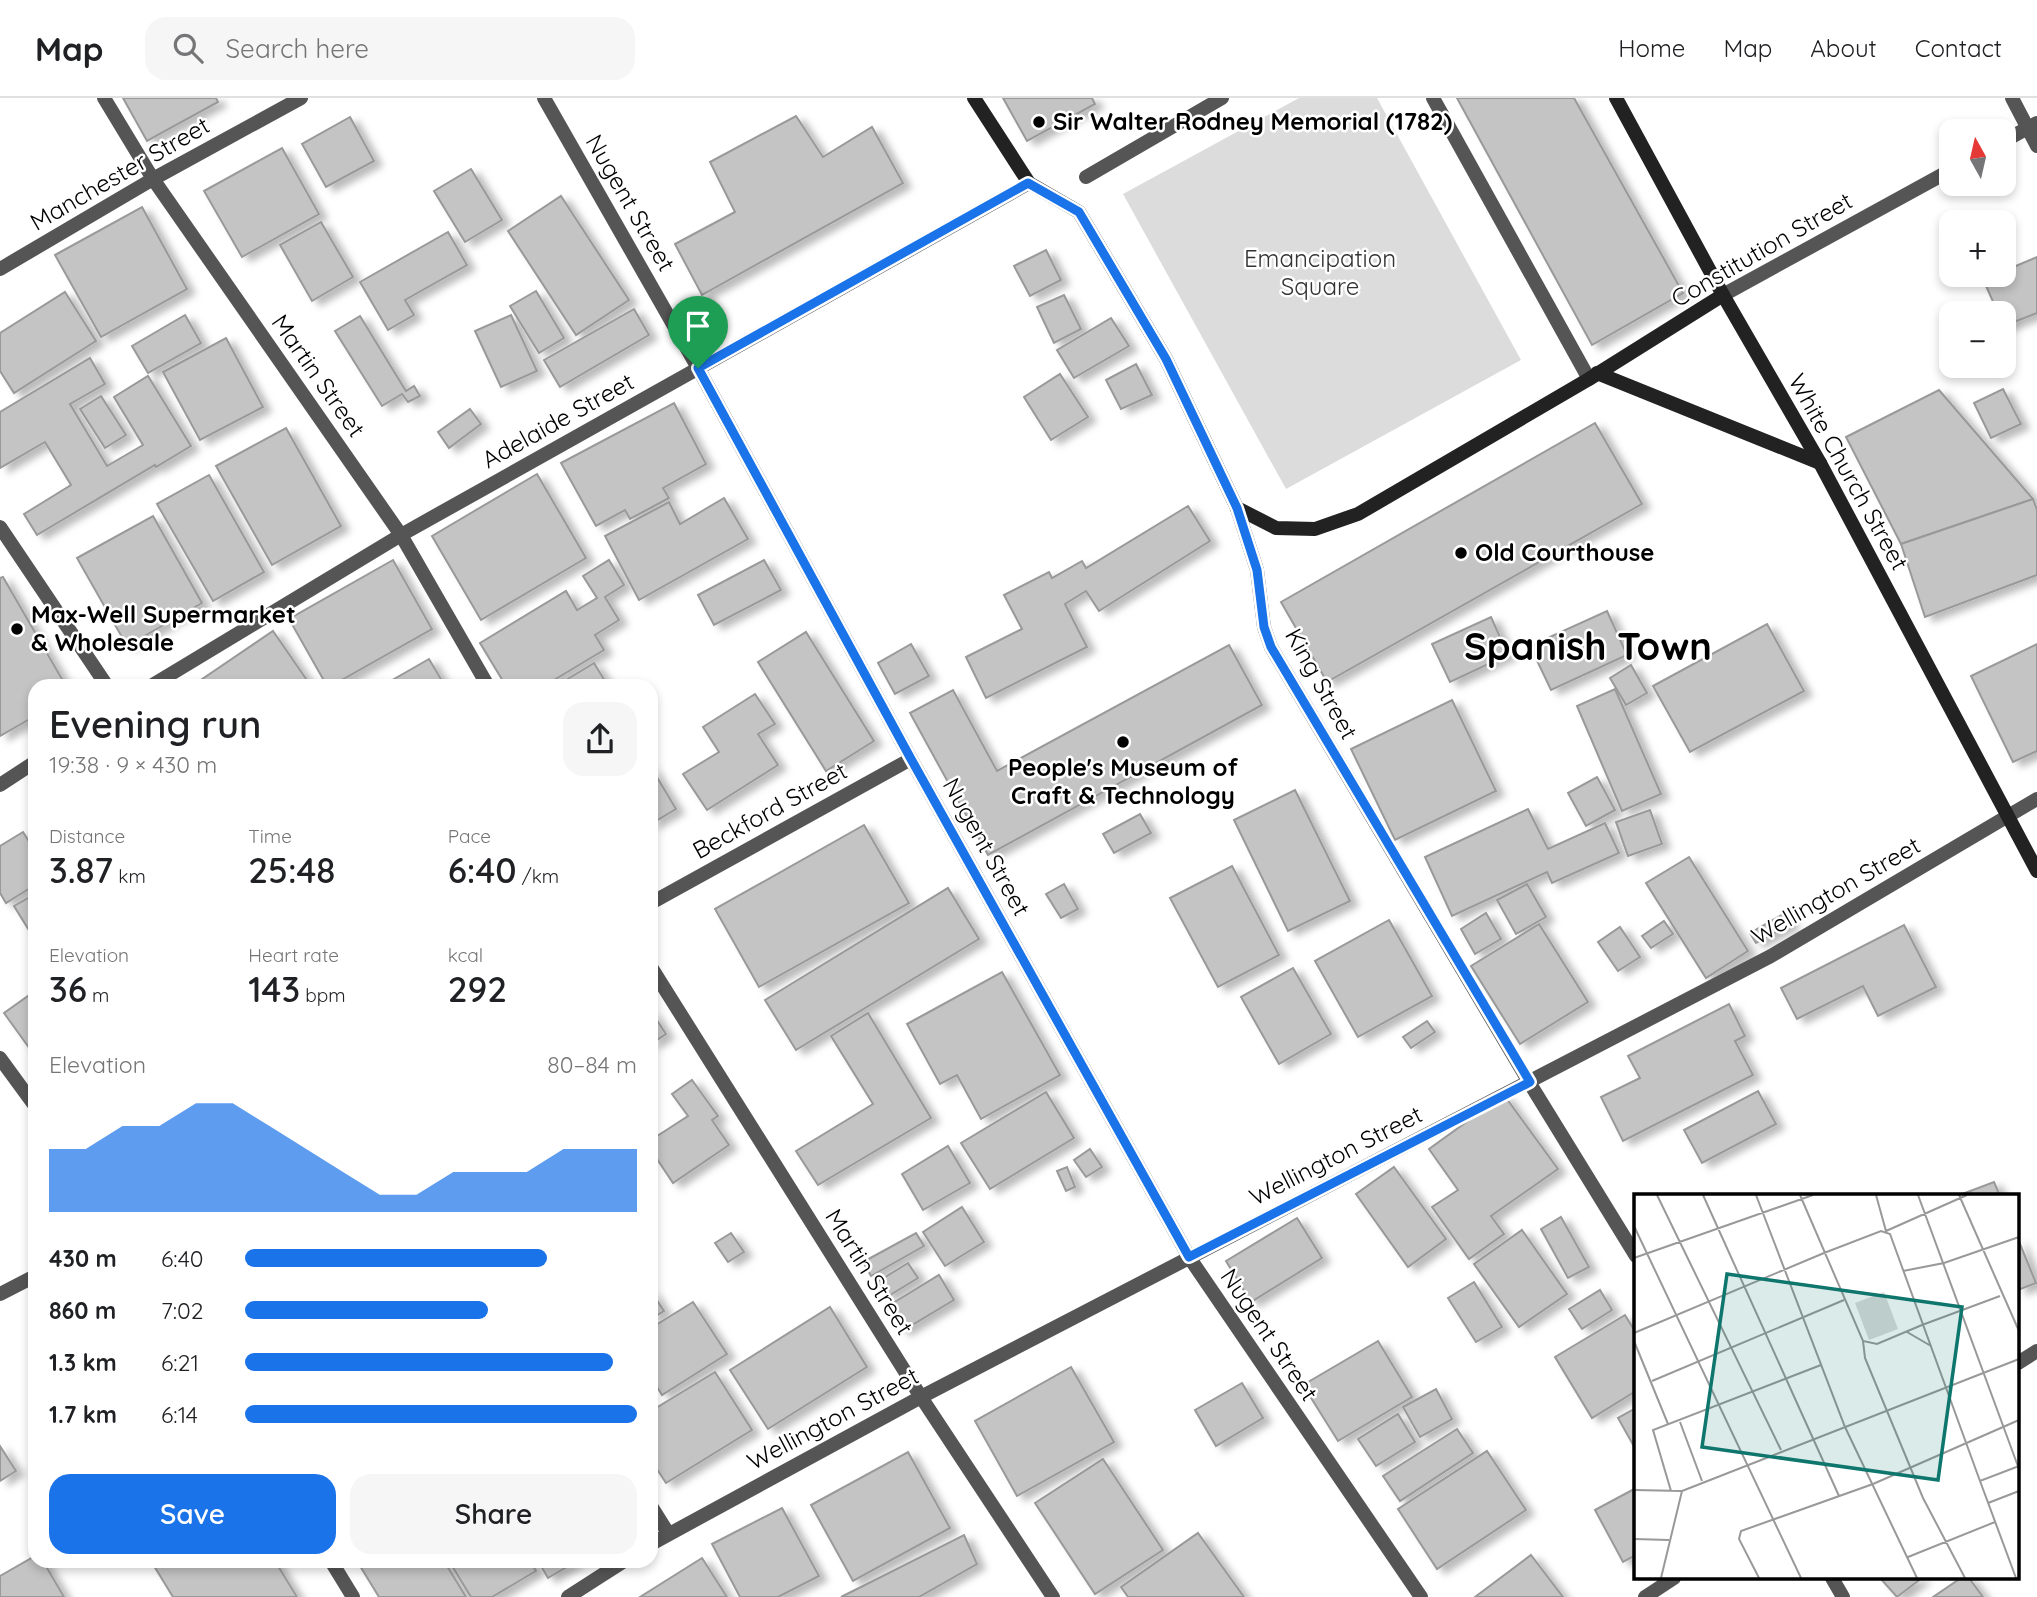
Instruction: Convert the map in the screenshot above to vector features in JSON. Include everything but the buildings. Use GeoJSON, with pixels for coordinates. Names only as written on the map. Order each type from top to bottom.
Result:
{"type":"FeatureCollection","features":[{"type":"Feature","properties":{"kind":"main road","name":"King Street"},"geometry":{"type":"LineString","coordinates":[[974,98],[1028,183],[1079,212],[1166,359],[1237,508]]}},
{"type":"Feature","properties":{"kind":"main road","name":"White Church Street"},"geometry":{"type":"LineString","coordinates":[[1616,98],[1723,295],[1820,463],[2037,871]]}},
{"type":"Feature","properties":{"kind":"main road","name":"Constitution Street"},"geometry":{"type":"LineString","coordinates":[[1237,508],[1276,528],[1315,529],[1358,514],[1593,376],[1723,295]]}},
{"type":"Feature","properties":{"kind":"main road"},"geometry":{"type":"LineString","coordinates":[[1593,376],[1820,463]]}},
{"type":"Feature","properties":{"kind":"street","name":"Martin Street"},"geometry":{"type":"LineString","coordinates":[[104,98],[153,179],[401,535],[484,679]]}},
{"type":"Feature","properties":{"kind":"street","name":"Manchester Street"},"geometry":{"type":"LineString","coordinates":[[0,269],[153,179],[301,98]]}},
{"type":"Feature","properties":{"kind":"street","name":"Nugent Street"},"geometry":{"type":"LineString","coordinates":[[544,98],[698,368],[911,759],[1189,1257],[1422,1597]]}},
{"type":"Feature","properties":{"kind":"street"},"geometry":{"type":"LineString","coordinates":[[1086,177],[1222,98]]}},
{"type":"Feature","properties":{"kind":"street"},"geometry":{"type":"LineString","coordinates":[[1433,98],[1593,376]]}},
{"type":"Feature","properties":{"kind":"street"},"geometry":{"type":"LineString","coordinates":[[2012,98],[2032,126],[2037,146]]}},
{"type":"Feature","properties":{"kind":"street"},"geometry":{"type":"LineString","coordinates":[[2016,135],[2032,126]]}},
{"type":"Feature","properties":{"kind":"street","name":"Constitution Street"},"geometry":{"type":"LineString","coordinates":[[1723,295],[1939,177]]}},
{"type":"Feature","properties":{"kind":"street","name":"Adelaide Street"},"geometry":{"type":"LineString","coordinates":[[163,679],[401,535],[1028,183]]}},
{"type":"Feature","properties":{"kind":"street","name":"King Street"},"geometry":{"type":"LineString","coordinates":[[1237,508],[1257,570],[1264,627],[1271,647],[1634,1253]]}},
{"type":"Feature","properties":{"kind":"street"},"geometry":{"type":"LineString","coordinates":[[0,527],[102,679]]}},
{"type":"Feature","properties":{"kind":"street","name":"Beckford Street"},"geometry":{"type":"LineString","coordinates":[[658,899],[911,759]]}},
{"type":"Feature","properties":{"kind":"street"},"geometry":{"type":"LineString","coordinates":[[0,785],[28,767]]}},
{"type":"Feature","properties":{"kind":"street","name":"Wellington Street"},"geometry":{"type":"LineString","coordinates":[[658,1539],[921,1397],[1771,956],[2037,799]]}},
{"type":"Feature","properties":{"kind":"street","name":"Martin Street"},"geometry":{"type":"LineString","coordinates":[[658,978],[921,1397],[1053,1597]]}},
{"type":"Feature","properties":{"kind":"street"},"geometry":{"type":"LineString","coordinates":[[0,1058],[28,1096]]}},
{"type":"Feature","properties":{"kind":"street"},"geometry":{"type":"LineString","coordinates":[[0,1294],[28,1280]]}},
{"type":"Feature","properties":{"kind":"street"},"geometry":{"type":"LineString","coordinates":[[2020,1362],[2037,1351]]}},
{"type":"Feature","properties":{"kind":"street"},"geometry":{"type":"LineString","coordinates":[[658,1517],[668,1533]]}},
{"type":"Feature","properties":{"kind":"street"},"geometry":{"type":"LineString","coordinates":[[335,1568],[354,1597]]}},
{"type":"Feature","properties":{"kind":"street"},"geometry":{"type":"LineString","coordinates":[[568,1597],[613,1568]]}},
{"type":"Feature","properties":{"kind":"street"},"geometry":{"type":"LineString","coordinates":[[1645,1597],[1671,1580]]}},
{"type":"Feature","properties":{"kind":"street"},"geometry":{"type":"LineString","coordinates":[[1833,1580],[1843,1597]]}},
{"type":"Feature","properties":{"kind":"green space","name":"Emancipation Square"},"geometry":{"type":"Polygon","coordinates":[[[1299,98],[1377,98],[1521,360],[1286,489],[1123,194],[1299,98]]]}},
{"type":"Feature","properties":{"kind":"place","name":"Sir Walter Rodney Memorial (1782)"},"geometry":{"type":"Point","coordinates":[1039,122]}},
{"type":"Feature","properties":{"kind":"place","name":"Old Courthouse"},"geometry":{"type":"Point","coordinates":[1461,553]}},
{"type":"Feature","properties":{"kind":"place","name":"Max-Well Supermarket & Wholesale"},"geometry":{"type":"Point","coordinates":[17,629]}},
{"type":"Feature","properties":{"kind":"place","name":"People's Museum of Craft & Technology"},"geometry":{"type":"Point","coordinates":[1123,742]}},
{"type":"Feature","properties":{"kind":"district","name":"Spanish Town"},"geometry":{"type":"Point","coordinates":[1588,647]}},
{"type":"Feature","properties":{"kind":"route"},"geometry":{"type":"LineString","coordinates":[[1028,183],[1079,212],[1166,359],[1237,508],[1257,570],[1264,627],[1271,647],[1530,1082],[1189,1257],[911,759],[698,368],[1028,183]]}}]}
